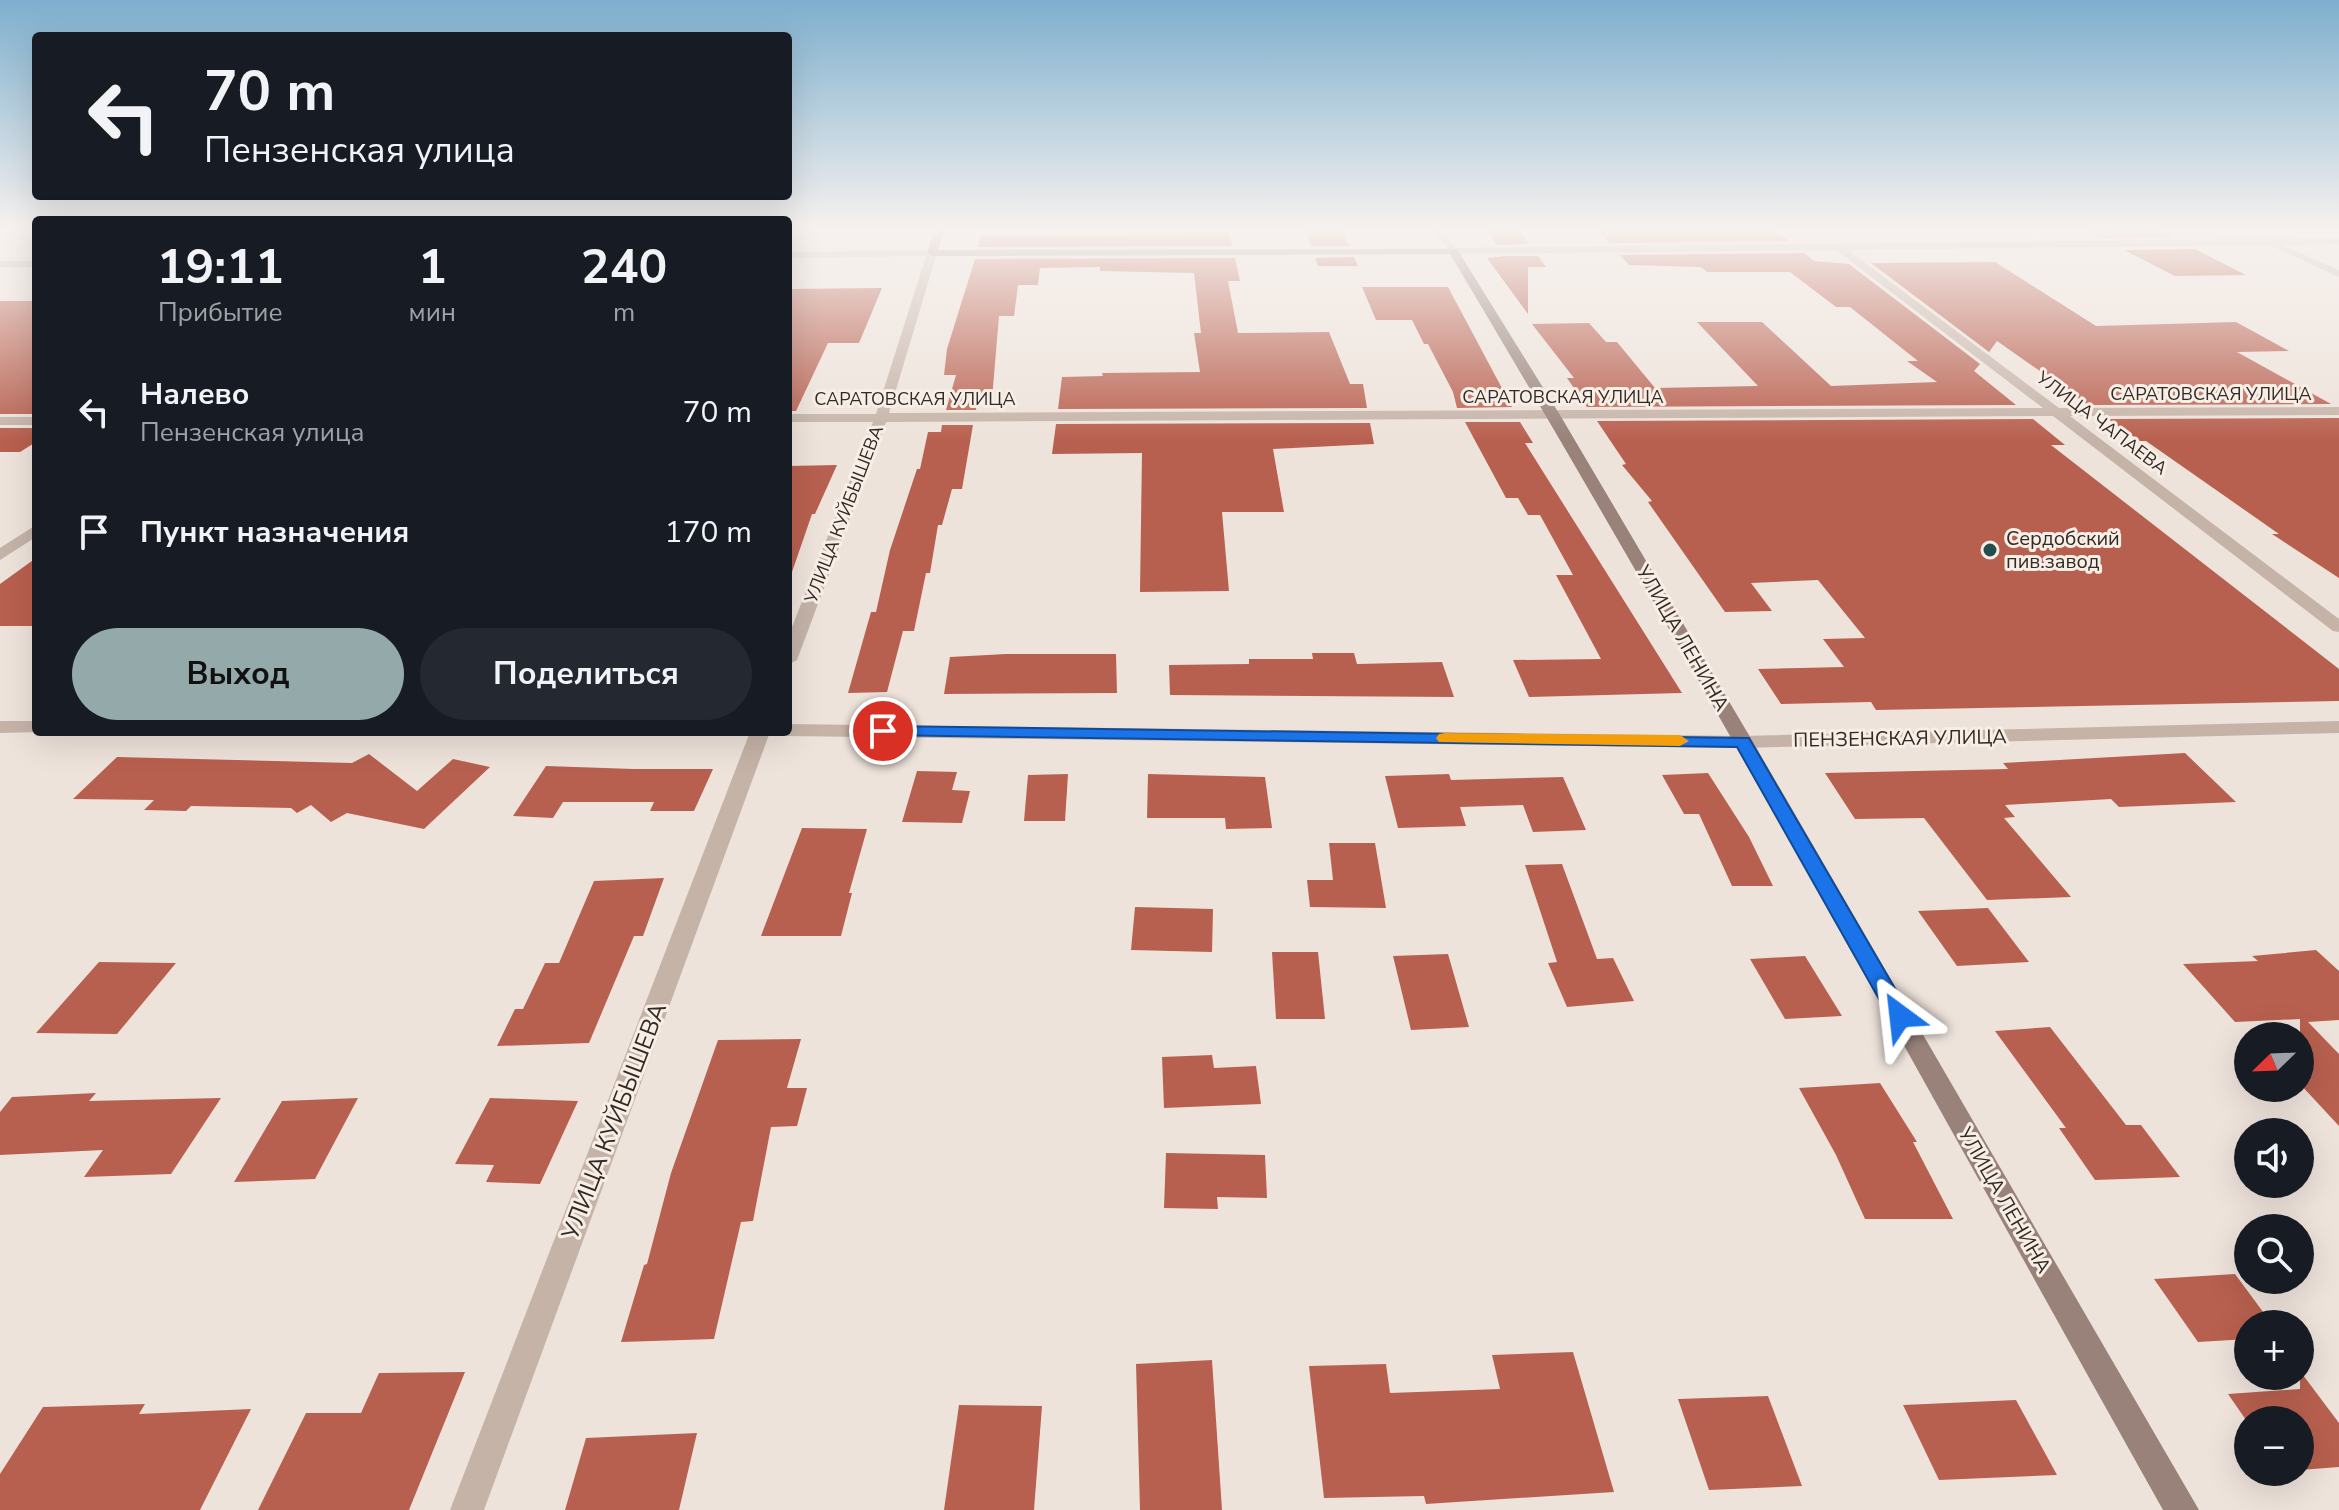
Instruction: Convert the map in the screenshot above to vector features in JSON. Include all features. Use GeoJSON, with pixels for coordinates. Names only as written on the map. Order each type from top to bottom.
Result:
{"type":"FeatureCollection","features":[{"type":"Feature","properties":{"kind":"street","name":"УЛИЦА КУЙБЫШЕВА"},"geometry":{"type":"LineString","coordinates":[[792,650],[881,418],[917,300]]}},
{"type":"Feature","properties":{"kind":"street","name":"УЛИЦА ЛЕНИНА"},"geometry":{"type":"LineString","coordinates":[[1483,300],[1743,742],[2182,1510]]}},
{"type":"Feature","properties":{"kind":"street","name":"УЛИЦА ЧАПАЕВА"},"geometry":{"type":"LineString","coordinates":[[1910,300],[2339,627]]}},
{"type":"Feature","properties":{"kind":"street","name":"САРАТОВСКАЯ УЛИЦА"},"geometry":{"type":"LineString","coordinates":[[792,418],[2339,411]]}},
{"type":"Feature","properties":{"kind":"street"},"geometry":{"type":"LineString","coordinates":[[0,421],[32,421]]}},
{"type":"Feature","properties":{"kind":"street"},"geometry":{"type":"LineString","coordinates":[[0,555],[32,533]]}},
{"type":"Feature","properties":{"kind":"street"},"geometry":{"type":"LineString","coordinates":[[0,727],[32,727]]}},
{"type":"Feature","properties":{"kind":"street","name":"ПЕНЗЕНСКАЯ УЛИЦА"},"geometry":{"type":"LineString","coordinates":[[792,730],[1743,742],[2339,727]]}},
{"type":"Feature","properties":{"kind":"street","name":"УЛИЦА КУЙБЫШЕВА"},"geometry":{"type":"LineString","coordinates":[[467,1510],[758,736]]}},
{"type":"Feature","properties":{"kind":"building"},"geometry":{"type":"Polygon","coordinates":[[[792,300],[877,300],[859,343],[828,343],[796,411],[792,411],[792,300]]]}},
{"type":"Feature","properties":{"kind":"building"},"geometry":{"type":"Polygon","coordinates":[[[962,300],[1016,300],[1014,316],[999,316],[992,399],[977,399],[976,410],[946,410],[956,375],[944,375],[947,349],[962,300]]]}},
{"type":"Feature","properties":{"kind":"building"},"geometry":{"type":"Polygon","coordinates":[[[1197,300],[1232,300],[1238,333],[1329,332],[1350,384],[1363,384],[1367,408],[1058,409],[1062,377],[1103,376],[1102,373],[1200,372],[1194,333],[1201,333],[1197,300]]]}},
{"type":"Feature","properties":{"kind":"building"},"geometry":{"type":"Polygon","coordinates":[[[1368,300],[1455,300],[1512,407],[1457,408],[1453,392],[1412,320],[1376,320],[1368,300]]]}},
{"type":"Feature","properties":{"kind":"building"},"geometry":{"type":"Polygon","coordinates":[[[1518,300],[1528,300],[1528,314],[1518,300]]]}},
{"type":"Feature","properties":{"kind":"building"},"geometry":{"type":"Polygon","coordinates":[[[1827,300],[1897,300],[1980,364],[1974,371],[2016,405],[1587,407],[1567,378],[1574,378],[1532,324],[1589,323],[1606,342],[1617,342],[1655,388],[1758,386],[1697,322],[1762,322],[1831,386],[1937,382],[1907,361],[1918,361],[1850,307],[1836,307],[1827,300]]]}},
{"type":"Feature","properties":{"kind":"building"},"geometry":{"type":"Polygon","coordinates":[[[1921,300],[2056,300],[2096,326],[2236,322],[2289,351],[2237,352],[2331,404],[2088,405],[1997,341],[1989,352],[1921,300]]]}},
{"type":"Feature","properties":{"kind":"building"},"geometry":{"type":"Polygon","coordinates":[[[0,301],[32,301],[32,414],[0,414],[0,301]]]}},
{"type":"Feature","properties":{"kind":"building"},"geometry":{"type":"Polygon","coordinates":[[[2339,418],[2339,578],[2272,534],[2279,534],[2146,441],[2140,441],[2108,419],[2339,418]]]}},
{"type":"Feature","properties":{"kind":"building","name":"Сердобский пив.завод"},"geometry":{"type":"Polygon","coordinates":[[[2033,419],[2065,445],[2051,445],[2339,669],[2339,701],[1876,710],[1871,702],[1781,704],[1758,669],[1844,667],[1823,639],[1865,638],[1818,580],[1751,583],[1772,611],[1725,612],[1648,502],[1652,501],[1622,465],[1626,464],[1597,421],[2033,419]]]}},
{"type":"Feature","properties":{"kind":"building"},"geometry":{"type":"Polygon","coordinates":[[[1465,422],[1520,422],[1533,443],[1525,443],[1682,693],[1529,697],[1513,660],[1601,659],[1556,575],[1573,575],[1540,515],[1528,515],[1518,498],[1506,498],[1465,422]]]}},
{"type":"Feature","properties":{"kind":"building"},"geometry":{"type":"Polygon","coordinates":[[[1370,423],[1374,444],[1273,449],[1284,512],[1222,512],[1229,591],[1140,592],[1142,453],[1052,454],[1056,424],[1370,423]]]}},
{"type":"Feature","properties":{"kind":"building"},"geometry":{"type":"Polygon","coordinates":[[[942,425],[973,425],[962,489],[952,489],[942,525],[938,525],[930,573],[926,573],[914,631],[903,631],[887,692],[848,693],[871,612],[876,612],[890,550],[917,469],[920,469],[928,432],[941,432],[942,425]]]}},
{"type":"Feature","properties":{"kind":"building"},"geometry":{"type":"Polygon","coordinates":[[[0,428],[32,428],[32,444],[20,452],[0,452],[0,428]]]}},
{"type":"Feature","properties":{"kind":"building"},"geometry":{"type":"Polygon","coordinates":[[[837,465],[815,514],[812,514],[792,572],[792,466],[837,465]]]}},
{"type":"Feature","properties":{"kind":"building"},"geometry":{"type":"Polygon","coordinates":[[[32,561],[32,626],[0,626],[0,584],[32,561]]]}},
{"type":"Feature","properties":{"kind":"building"},"geometry":{"type":"Polygon","coordinates":[[[1312,653],[1354,653],[1357,664],[1442,662],[1454,697],[1170,695],[1169,665],[1249,664],[1249,659],[1313,659],[1312,653]]]}},
{"type":"Feature","properties":{"kind":"building"},"geometry":{"type":"Polygon","coordinates":[[[1116,654],[1117,693],[944,694],[950,657],[1116,654]]]}},
{"type":"Feature","properties":{"kind":"building"},"geometry":{"type":"Polygon","coordinates":[[[2185,753],[2236,802],[2119,807],[2111,799],[2005,805],[2015,817],[2004,818],[2071,897],[1987,900],[1924,818],[1855,819],[1825,773],[2008,769],[2003,763],[2185,753]]]}},
{"type":"Feature","properties":{"kind":"building"},"geometry":{"type":"Polygon","coordinates":[[[369,754],[417,791],[453,759],[490,767],[424,829],[347,813],[331,822],[311,805],[297,813],[291,808],[191,806],[186,811],[144,810],[154,800],[73,799],[117,757],[352,763],[369,754]]]}},
{"type":"Feature","properties":{"kind":"building"},"geometry":{"type":"Polygon","coordinates":[[[546,766],[713,769],[694,811],[650,811],[654,802],[563,802],[553,818],[513,816],[546,766]]]}},
{"type":"Feature","properties":{"kind":"building"},"geometry":{"type":"Polygon","coordinates":[[[917,771],[957,772],[952,790],[970,791],[962,823],[902,822],[917,771]]]}},
{"type":"Feature","properties":{"kind":"building"},"geometry":{"type":"Polygon","coordinates":[[[1708,773],[1749,837],[1773,886],[1732,886],[1699,814],[1684,814],[1662,775],[1708,773]]]}},
{"type":"Feature","properties":{"kind":"building"},"geometry":{"type":"Polygon","coordinates":[[[1068,774],[1065,821],[1024,821],[1028,775],[1068,774]]]}},
{"type":"Feature","properties":{"kind":"building"},"geometry":{"type":"Polygon","coordinates":[[[1148,774],[1265,777],[1272,828],[1226,829],[1225,818],[1147,818],[1148,774]]]}},
{"type":"Feature","properties":{"kind":"building"},"geometry":{"type":"Polygon","coordinates":[[[1449,774],[1451,780],[1563,777],[1586,830],[1533,832],[1523,805],[1460,807],[1466,826],[1398,828],[1385,776],[1449,774]]]}},
{"type":"Feature","properties":{"kind":"building"},"geometry":{"type":"Polygon","coordinates":[[[802,828],[867,829],[841,936],[761,936],[802,828]]]}},
{"type":"Feature","properties":{"kind":"building"},"geometry":{"type":"Polygon","coordinates":[[[1329,843],[1375,843],[1386,908],[1310,907],[1307,880],[1333,880],[1329,843]]]}},
{"type":"Feature","properties":{"kind":"building"},"geometry":{"type":"Polygon","coordinates":[[[1562,864],[1597,959],[1613,958],[1634,1001],[1567,1007],[1548,963],[1557,962],[1525,865],[1562,864]]]}},
{"type":"Feature","properties":{"kind":"building"},"geometry":{"type":"Polygon","coordinates":[[[664,878],[643,936],[634,936],[589,1043],[497,1046],[515,1009],[523,1009],[545,963],[559,963],[594,881],[664,878]]]}},
{"type":"Feature","properties":{"kind":"building"},"geometry":{"type":"Polygon","coordinates":[[[1135,907],[1213,909],[1212,952],[1131,950],[1135,907]]]}},
{"type":"Feature","properties":{"kind":"building"},"geometry":{"type":"Polygon","coordinates":[[[1988,908],[2029,962],[1957,966],[1918,911],[1988,908]]]}},
{"type":"Feature","properties":{"kind":"building"},"geometry":{"type":"Polygon","coordinates":[[[2316,950],[2339,971],[2339,1020],[2235,1022],[2183,964],[2258,961],[2252,956],[2316,950]]]}},
{"type":"Feature","properties":{"kind":"building"},"geometry":{"type":"Polygon","coordinates":[[[1272,952],[1318,952],[1325,1019],[1276,1019],[1272,952]]]}},
{"type":"Feature","properties":{"kind":"building"},"geometry":{"type":"Polygon","coordinates":[[[1448,954],[1469,1027],[1411,1030],[1393,956],[1448,954]]]}},
{"type":"Feature","properties":{"kind":"building"},"geometry":{"type":"Polygon","coordinates":[[[1805,956],[1842,1016],[1785,1019],[1750,959],[1805,956]]]}},
{"type":"Feature","properties":{"kind":"building"},"geometry":{"type":"Polygon","coordinates":[[[99,962],[176,963],[117,1034],[36,1033],[99,962]]]}},
{"type":"Feature","properties":{"kind":"building"},"geometry":{"type":"Polygon","coordinates":[[[2050,1027],[2126,1125],[2141,1125],[2180,1177],[2095,1180],[2059,1128],[2066,1128],[1995,1031],[2050,1027]]]}},
{"type":"Feature","properties":{"kind":"building"},"geometry":{"type":"Polygon","coordinates":[[[2314,1028],[2339,1054],[2339,1126],[2314,1099],[2314,1028]]]}},
{"type":"Feature","properties":{"kind":"building"},"geometry":{"type":"Polygon","coordinates":[[[801,1039],[787,1088],[807,1088],[797,1126],[771,1127],[753,1221],[741,1222],[714,1339],[621,1342],[644,1265],[647,1264],[671,1173],[718,1040],[801,1039]]]}},
{"type":"Feature","properties":{"kind":"building"},"geometry":{"type":"Polygon","coordinates":[[[1212,1055],[1214,1068],[1256,1066],[1261,1104],[1164,1108],[1162,1057],[1212,1055]]]}},
{"type":"Feature","properties":{"kind":"building"},"geometry":{"type":"Polygon","coordinates":[[[1880,1083],[1917,1142],[1913,1142],[1953,1219],[1865,1219],[1836,1155],[1799,1088],[1880,1083]]]}},
{"type":"Feature","properties":{"kind":"building"},"geometry":{"type":"Polygon","coordinates":[[[96,1093],[89,1101],[221,1098],[171,1174],[84,1177],[103,1150],[0,1155],[0,1112],[12,1097],[96,1093]]]}},
{"type":"Feature","properties":{"kind":"building"},"geometry":{"type":"Polygon","coordinates":[[[358,1098],[315,1179],[234,1182],[282,1101],[358,1098]]]}},
{"type":"Feature","properties":{"kind":"building"},"geometry":{"type":"Polygon","coordinates":[[[490,1098],[578,1101],[540,1184],[486,1182],[494,1165],[455,1164],[490,1098]]]}},
{"type":"Feature","properties":{"kind":"building"},"geometry":{"type":"Polygon","coordinates":[[[1166,1153],[1265,1155],[1267,1198],[1217,1197],[1218,1209],[1164,1208],[1166,1153]]]}},
{"type":"Feature","properties":{"kind":"building"},"geometry":{"type":"Polygon","coordinates":[[[2234,1274],[2234,1294],[2250,1294],[2262,1310],[2234,1310],[2234,1340],[2198,1342],[2154,1279],[2234,1274]]]}},
{"type":"Feature","properties":{"kind":"building"},"geometry":{"type":"Polygon","coordinates":[[[1573,1352],[1614,1492],[1426,1504],[1424,1496],[1324,1498],[1309,1366],[1386,1364],[1390,1393],[1500,1389],[1492,1355],[1573,1352]]]}},
{"type":"Feature","properties":{"kind":"building"},"geometry":{"type":"Polygon","coordinates":[[[1212,1360],[1222,1510],[1140,1510],[1136,1364],[1212,1360]]]}},
{"type":"Feature","properties":{"kind":"building"},"geometry":{"type":"Polygon","coordinates":[[[465,1372],[409,1510],[258,1510],[306,1413],[361,1413],[379,1373],[465,1372]]]}},
{"type":"Feature","properties":{"kind":"building"},"geometry":{"type":"Polygon","coordinates":[[[2314,1390],[2339,1423],[2339,1467],[2314,1469],[2314,1406],[2236,1406],[2228,1394],[2314,1390]]]}},
{"type":"Feature","properties":{"kind":"building"},"geometry":{"type":"Polygon","coordinates":[[[1768,1396],[1802,1486],[1709,1490],[1678,1399],[1768,1396]]]}},
{"type":"Feature","properties":{"kind":"building"},"geometry":{"type":"Polygon","coordinates":[[[2016,1400],[2057,1475],[1939,1480],[1903,1405],[2016,1400]]]}},
{"type":"Feature","properties":{"kind":"building"},"geometry":{"type":"Polygon","coordinates":[[[145,1404],[139,1414],[251,1409],[200,1510],[0,1510],[0,1474],[43,1407],[145,1404]]]}},
{"type":"Feature","properties":{"kind":"building"},"geometry":{"type":"Polygon","coordinates":[[[959,1405],[1042,1406],[1034,1510],[944,1510],[959,1405]]]}},
{"type":"Feature","properties":{"kind":"building"},"geometry":{"type":"Polygon","coordinates":[[[697,1433],[679,1510],[565,1510],[586,1438],[697,1433]]]}},
{"type":"Feature","properties":{"kind":"slow traffic"},"geometry":{"type":"LineString","coordinates":[[1445,738],[1680,741]]}},
{"type":"Feature","properties":{"kind":"place","name":"Сердобский пив.завод"},"geometry":{"type":"Point","coordinates":[1990,550]}},
{"type":"Feature","properties":{"kind":"route"},"geometry":{"type":"LineString","coordinates":[[883,731],[1743,742],[1900,1016]]}}]}
